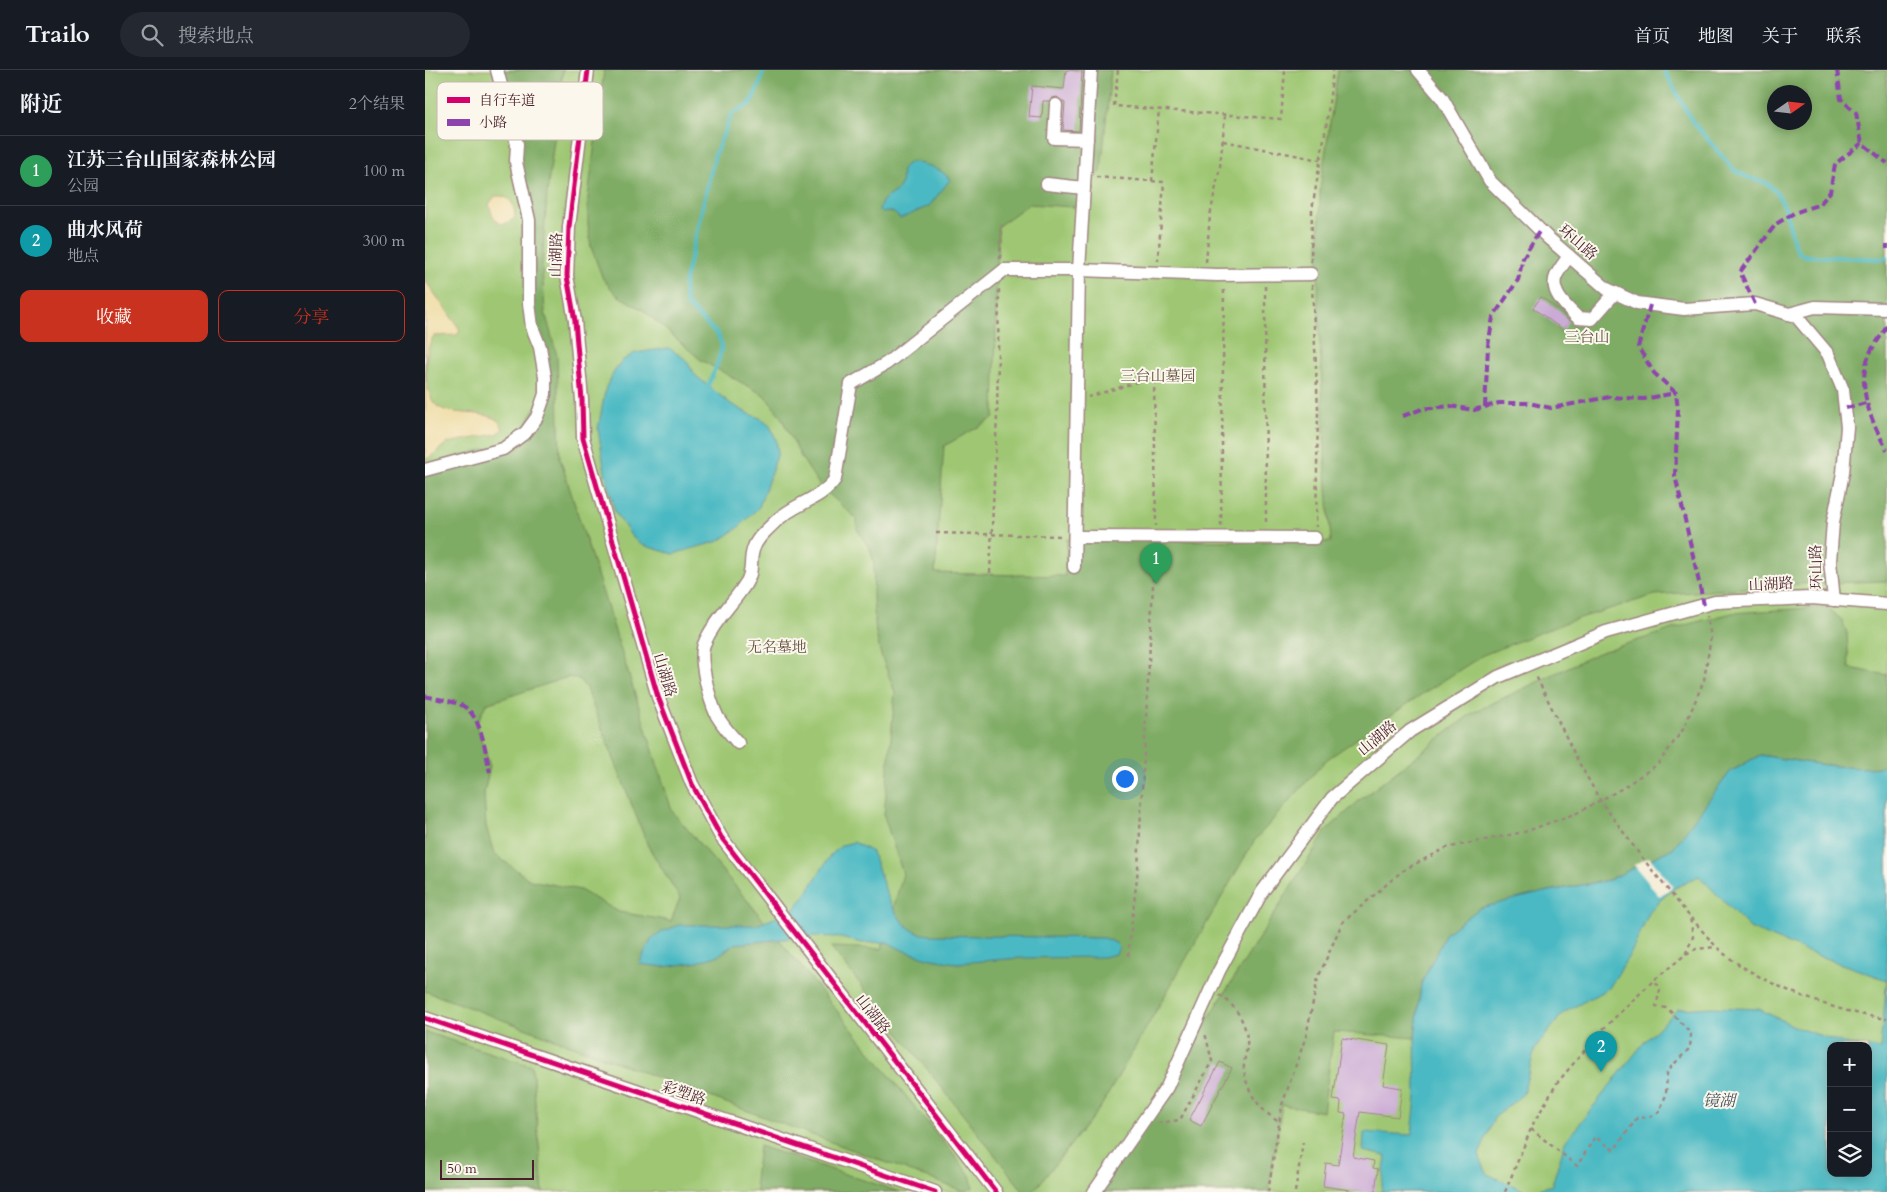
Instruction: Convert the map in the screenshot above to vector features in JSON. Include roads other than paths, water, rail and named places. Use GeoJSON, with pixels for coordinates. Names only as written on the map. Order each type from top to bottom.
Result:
{"type":"FeatureCollection","features":[{"type":"Feature","properties":{"kind":"street"},"geometry":{"type":"LineString","coordinates":[[1074,567],[1079,270],[1091,70]]}},
{"type":"Feature","properties":{"kind":"street","name":"环山路"},"geometry":{"type":"LineString","coordinates":[[1418,70],[1442,98],[1490,181],[1569,256],[1607,289],[1637,303],[1684,309],[1755,304],[1796,316],[1828,354],[1843,390],[1847,427],[1843,473],[1833,522],[1830,561],[1834,600]]}},
{"type":"Feature","properties":{"kind":"street"},"geometry":{"type":"LineString","coordinates":[[1056,105],[1055,138],[1087,139]]}},
{"type":"Feature","properties":{"kind":"street"},"geometry":{"type":"LineString","coordinates":[[425,470],[503,449],[526,432],[537,417],[545,394],[542,357],[532,327],[529,303],[529,220],[516,162],[516,140]]}},
{"type":"Feature","properties":{"kind":"street","name":"山湖路"},"geometry":{"type":"LineString","coordinates":[[580,140],[569,227],[567,276],[575,321],[582,400],[583,438],[658,697],[692,784],[721,837],[996,1192]]}},
{"type":"Feature","properties":{"kind":"street"},"geometry":{"type":"LineString","coordinates":[[1047,184],[1085,182]]}},
{"type":"Feature","properties":{"kind":"street"},"geometry":{"type":"LineString","coordinates":[[1569,256],[1555,277],[1555,291],[1564,305],[1579,318],[1592,319],[1615,293]]}},
{"type":"Feature","properties":{"kind":"street"},"geometry":{"type":"LineString","coordinates":[[738,743],[727,731],[717,714],[706,680],[702,653],[703,644],[715,622],[734,600],[751,572],[752,552],[759,538],[789,510],[825,491],[835,479],[851,384],[887,364],[1004,270],[1079,270],[1224,275],[1311,274]]}},
{"type":"Feature","properties":{"kind":"street"},"geometry":{"type":"LineString","coordinates":[[1789,314],[1815,307],[1887,308]]}},
{"type":"Feature","properties":{"kind":"street"},"geometry":{"type":"LineString","coordinates":[[1075,537],[1315,538]]}},
{"type":"Feature","properties":{"kind":"street","name":"山湖路"},"geometry":{"type":"LineString","coordinates":[[1094,1192],[1167,1087],[1210,990],[1262,892],[1332,798],[1410,731],[1498,677],[1606,632],[1715,602],[1811,598],[1887,604]]}},
{"type":"Feature","properties":{"kind":"street","name":"彩塑路"},"geometry":{"type":"LineString","coordinates":[[425,1018],[935,1192]]}},
{"type":"Feature","properties":{"kind":"water"},"geometry":{"type":"Polygon","coordinates":[[[911,162],[927,165],[938,170],[950,180],[929,206],[900,219],[892,212],[882,213],[879,210],[881,204],[886,197],[898,189],[902,170],[911,162]]]}},
{"type":"Feature","properties":{"kind":"water"},"geometry":{"type":"Polygon","coordinates":[[[669,348],[685,359],[696,376],[731,404],[760,418],[770,426],[776,439],[778,453],[759,507],[738,528],[719,541],[673,554],[642,545],[632,537],[615,512],[605,472],[598,429],[606,387],[623,360],[635,353],[669,348]]]}},
{"type":"Feature","properties":{"kind":"water","name":"镜湖"},"geometry":{"type":"Polygon","coordinates":[[[1760,755],[1845,767],[1863,768],[1887,765],[1887,980],[1805,951],[1750,928],[1699,876],[1669,891],[1649,913],[1632,951],[1609,988],[1563,1013],[1535,1049],[1523,1094],[1494,1118],[1479,1155],[1487,1174],[1528,1192],[1381,1192],[1386,1156],[1363,1151],[1364,1132],[1412,1135],[1416,1096],[1415,1038],[1421,984],[1446,933],[1480,908],[1544,892],[1609,880],[1673,848],[1730,772],[1760,755]]]}},
{"type":"Feature","properties":{"kind":"water"},"geometry":{"type":"Polygon","coordinates":[[[854,842],[872,852],[892,906],[905,924],[916,932],[930,935],[1104,938],[1116,943],[1119,948],[1116,954],[1103,957],[1021,958],[957,963],[932,959],[902,950],[887,942],[863,943],[835,937],[813,936],[734,944],[719,955],[698,962],[664,967],[639,964],[651,940],[662,932],[679,925],[757,925],[792,911],[804,897],[830,856],[842,845],[854,842]]]}},
{"type":"Feature","properties":{"kind":"water"},"geometry":{"type":"Polygon","coordinates":[[[1887,980],[1887,1192],[1530,1192],[1552,1185],[1565,1142],[1646,1040],[1678,1009],[1712,1007],[1759,1009],[1798,1028],[1840,1042],[1827,1042],[1827,1177],[1872,1177],[1872,1048],[1880,1049],[1887,980]]]}},
{"type":"Feature","properties":{"kind":"waterway"},"geometry":{"type":"LineString","coordinates":[[708,386],[718,362],[722,346],[718,335],[686,304],[684,285],[715,154],[732,114],[750,104],[764,70]]}},
{"type":"Feature","properties":{"kind":"waterway"},"geometry":{"type":"LineString","coordinates":[[1664,70],[1692,121],[1734,170],[1749,178],[1767,183],[1777,193],[1785,208],[1794,243],[1799,253],[1806,256],[1883,259],[1887,257]]}},
{"type":"Feature","properties":{"kind":"place","name":"江苏三台山国家森林公园"},"geometry":{"type":"Point","coordinates":[1156,584]}},
{"type":"Feature","properties":{"kind":"place","name":"曲水风荷"},"geometry":{"type":"Point","coordinates":[1601,1072]}},
{"type":"Feature","properties":{"kind":"park label","name":"三台山"},"geometry":{"type":"Point","coordinates":[1587,337]}},
{"type":"Feature","properties":{"kind":"park label","name":"三台山墓园"},"geometry":{"type":"Point","coordinates":[1158,376]}},
{"type":"Feature","properties":{"kind":"park label","name":"无名墓地"},"geometry":{"type":"Point","coordinates":[777,647]}}]}
